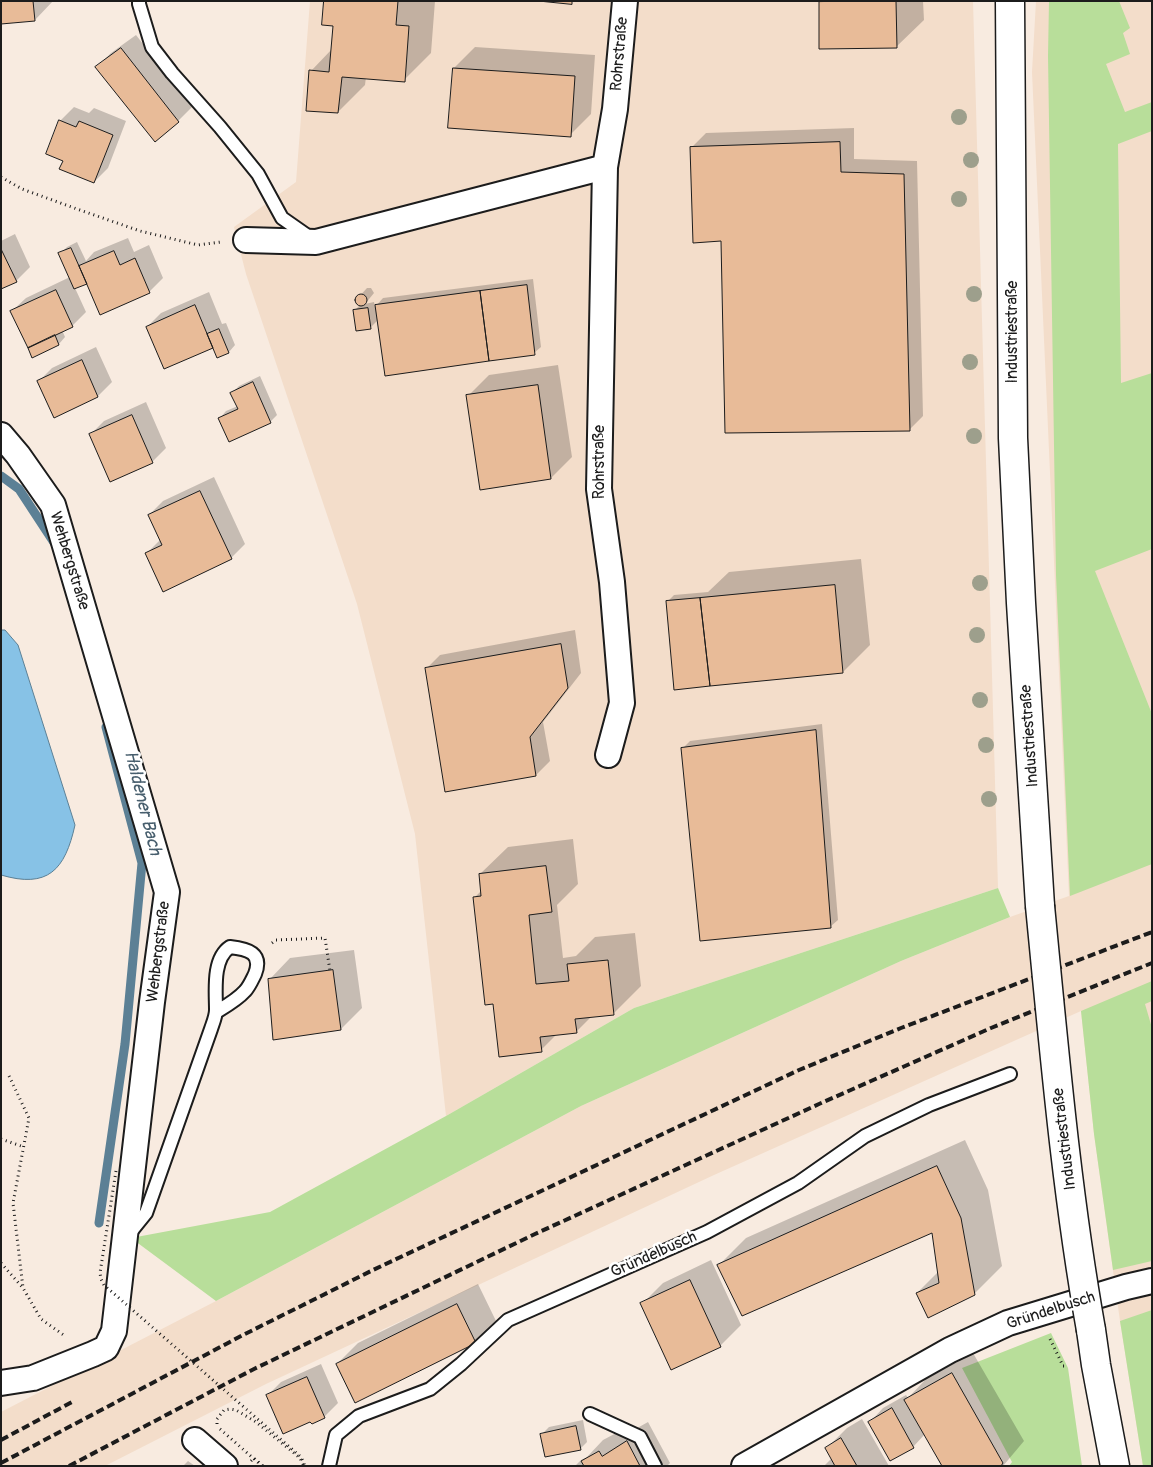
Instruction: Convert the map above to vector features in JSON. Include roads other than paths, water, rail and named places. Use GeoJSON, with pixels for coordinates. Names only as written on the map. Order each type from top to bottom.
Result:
{"type":"FeatureCollection","features":[{"type":"Feature","properties":{"kind":"main road","name":"Industriestraße"},"geometry":{"type":"LineString","coordinates":[[1010,1],[1014,438],[1040,906],[1059,1094],[1081,1271],[1115,1466]]}},
{"type":"Feature","properties":{"kind":"street","name":"Rohrstraße"},"geometry":{"type":"LineString","coordinates":[[608,755],[622,703],[612,582],[599,489],[605,167],[615,109],[625,1]]}},
{"type":"Feature","properties":{"kind":"street"},"geometry":{"type":"LineString","coordinates":[[246,240],[316,242],[605,167]]}},
{"type":"Feature","properties":{"kind":"street","name":"Wehbergstraße"},"geometry":{"type":"LineString","coordinates":[[1,435],[18,455],[53,505],[167,892],[152,1002],[114,1331],[106,1348],[33,1378],[1,1383]]}},
{"type":"Feature","properties":{"kind":"street","name":"Gründelbusch"},"geometry":{"type":"LineString","coordinates":[[744,1466],[950,1350],[1008,1323],[1126,1287],[1152,1281]]}},
{"type":"Feature","properties":{"kind":"street"},"geometry":{"type":"LineString","coordinates":[[195,1440],[225,1466]]}},
{"type":"Feature","properties":{"kind":"lane"},"geometry":{"type":"LineString","coordinates":[[139,1],[152,47],[258,174],[282,218],[316,242]]}},
{"type":"Feature","properties":{"kind":"lane"},"geometry":{"type":"LineString","coordinates":[[124,1240],[146,1213],[212,1029],[216,1012],[215,986],[218,969],[225,950],[230,947],[244,948],[256,957],[259,964],[253,978],[245,991],[216,1012]]}},
{"type":"Feature","properties":{"kind":"lane","name":"Gründelbusch"},"geometry":{"type":"LineString","coordinates":[[329,1466],[336,1435],[359,1416],[430,1389],[461,1364],[508,1320],[707,1232],[798,1183],[865,1136],[929,1105],[1010,1074]]}},
{"type":"Feature","properties":{"kind":"lane"},"geometry":{"type":"LineString","coordinates":[[590,1414],[640,1436],[655,1466]]}},
{"type":"Feature","properties":{"kind":"water"},"geometry":{"type":"Polygon","coordinates":[[[1,630],[5,630],[18,645],[75,825],[66,854],[60,864],[52,872],[42,877],[31,879],[17,879],[1,875],[1,630]]]}},
{"type":"Feature","properties":{"kind":"waterway","name":"Haldener Bach"},"geometry":{"type":"LineString","coordinates":[[1,476],[19,489],[55,544]]}},
{"type":"Feature","properties":{"kind":"waterway","name":"Haldener Bach"},"geometry":{"type":"LineString","coordinates":[[99,1223],[125,1044],[142,863],[106,727]]}},
{"type":"Feature","properties":{"kind":"railway"},"geometry":{"type":"LineString","coordinates":[[1,1463],[243,1335],[373,1270],[799,1070],[901,1028],[1152,932]]}},
{"type":"Feature","properties":{"kind":"railway"},"geometry":{"type":"LineString","coordinates":[[69,1466],[254,1369],[535,1234],[819,1104],[991,1028],[1152,963]]}},
{"type":"Feature","properties":{"kind":"railway"},"geometry":{"type":"LineString","coordinates":[[1,1440],[72,1402]]}}]}
